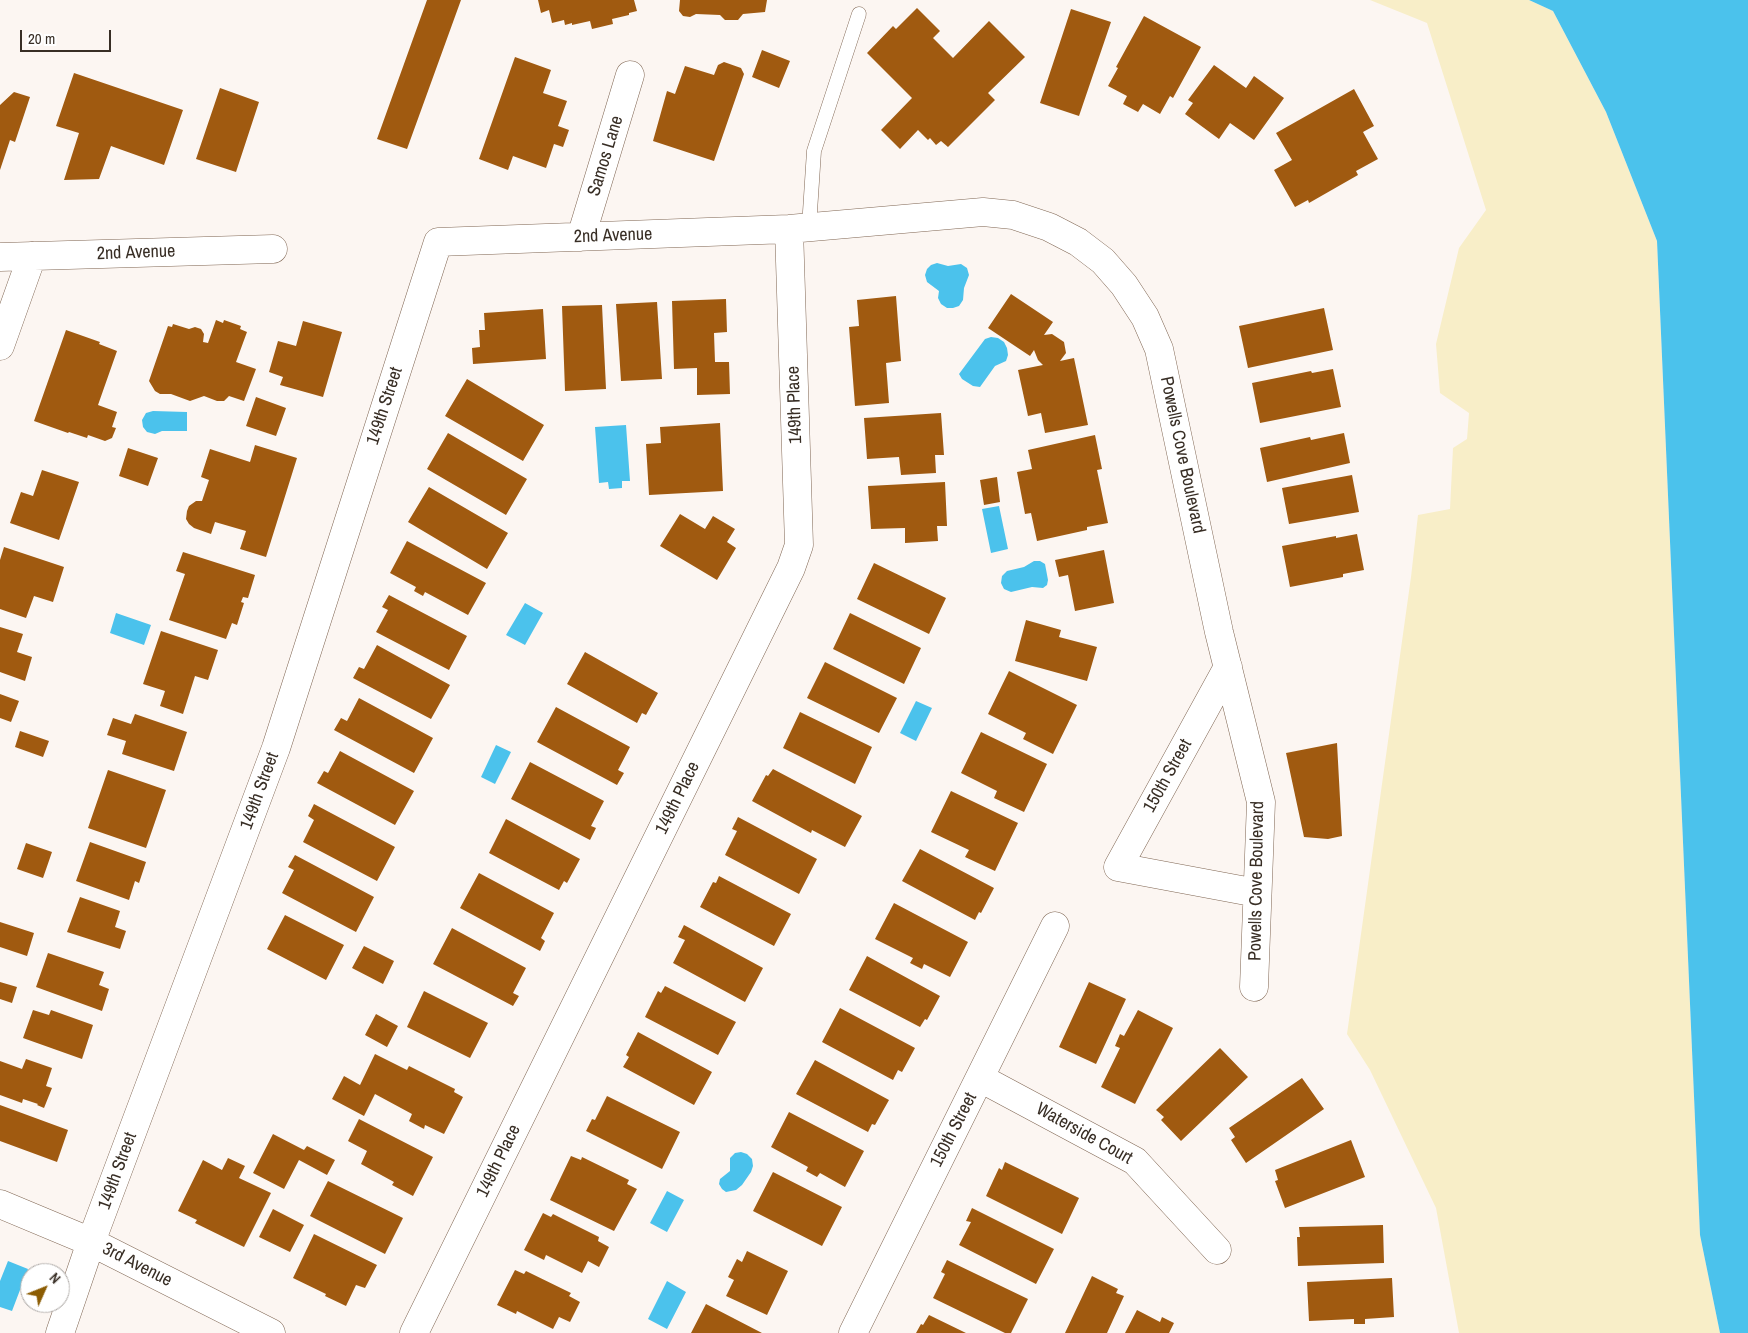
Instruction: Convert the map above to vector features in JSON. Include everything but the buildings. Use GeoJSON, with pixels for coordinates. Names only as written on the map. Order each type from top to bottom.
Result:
{"type":"FeatureCollection","features":[{"type":"Feature","properties":{"kind":"street","name":"Samos Lane"},"geometry":{"type":"LineString","coordinates":[[581,237],[630,76]]}},
{"type":"Feature","properties":{"kind":"street","name":"Powells Cove Boulevard"},"geometry":{"type":"LineString","coordinates":[[799,228],[983,212],[1013,215],[1049,228],[1078,242],[1103,261],[1124,284],[1145,317],[1159,349],[1214,607],[1261,802],[1254,987]]}},
{"type":"Feature","properties":{"kind":"street","name":"2nd Avenue"},"geometry":{"type":"LineString","coordinates":[[438,242],[799,228]]}},
{"type":"Feature","properties":{"kind":"street","name":"149th Place"},"geometry":{"type":"LineString","coordinates":[[414,1333],[791,568],[799,545],[799,228]]}},
{"type":"Feature","properties":{"kind":"street","name":"149th Street"},"geometry":{"type":"LineString","coordinates":[[60,1333],[92,1242],[276,748],[438,242]]}},
{"type":"Feature","properties":{"kind":"street","name":"2nd Avenue"},"geometry":{"type":"LineString","coordinates":[[0,257],[273,249]]}},
{"type":"Feature","properties":{"kind":"street"},"geometry":{"type":"LineString","coordinates":[[0,346],[32,256]]}},
{"type":"Feature","properties":{"kind":"street","name":"150th Street"},"geometry":{"type":"LineString","coordinates":[[1228,667],[1118,867],[1257,892]]}},
{"type":"Feature","properties":{"kind":"street","name":"150th Street"},"geometry":{"type":"LineString","coordinates":[[852,1333],[1056,926]]}},
{"type":"Feature","properties":{"kind":"street","name":"Waterside Court"},"geometry":{"type":"LineString","coordinates":[[980,1078],[1135,1161],[1216,1250]]}},
{"type":"Feature","properties":{"kind":"street","name":"3rd Avenue"},"geometry":{"type":"LineString","coordinates":[[0,1204],[92,1242],[271,1333]]}},
{"type":"Feature","properties":{"kind":"lane"},"geometry":{"type":"LineString","coordinates":[[799,228],[814,151],[859,14]]}},
{"type":"Feature","properties":{"kind":"sand"},"geometry":{"type":"Polygon","coordinates":[[[1370,0],[1529,0],[1553,11],[1606,112],[1657,241],[1700,1235],[1720,1333],[1459,1333],[1436,1208],[1370,1070],[1347,1034],[1418,515],[1450,509],[1453,448],[1467,439],[1469,413],[1440,393],[1436,344],[1459,248],[1486,210],[1427,23],[1370,0]]]}},
{"type":"Feature","properties":{"kind":"water"},"geometry":{"type":"Polygon","coordinates":[[[1529,0],[1748,0],[1748,1333],[1720,1333],[1700,1235],[1657,241],[1606,112],[1553,11],[1529,0]]]}},
{"type":"Feature","properties":{"kind":"water"},"geometry":{"type":"Polygon","coordinates":[[[937,263],[948,266],[961,264],[967,268],[969,275],[964,288],[963,300],[959,306],[947,308],[941,304],[938,298],[939,291],[927,282],[925,275],[927,269],[937,263]]]}},
{"type":"Feature","properties":{"kind":"water"},"geometry":{"type":"Polygon","coordinates":[[[991,337],[998,338],[1004,342],[1008,355],[1006,361],[995,366],[980,387],[973,386],[962,379],[959,374],[985,339],[991,337]]]}},
{"type":"Feature","properties":{"kind":"water"},"geometry":{"type":"Polygon","coordinates":[[[153,411],[187,412],[187,431],[162,431],[155,434],[147,432],[143,427],[142,420],[146,413],[153,411]]]}},
{"type":"Feature","properties":{"kind":"water"},"geometry":{"type":"Polygon","coordinates":[[[626,425],[630,481],[622,481],[622,488],[609,489],[608,482],[599,483],[595,427],[626,425]]]}},
{"type":"Feature","properties":{"kind":"water"},"geometry":{"type":"Polygon","coordinates":[[[999,506],[1008,549],[991,553],[982,509],[999,506]]]}},
{"type":"Feature","properties":{"kind":"water"},"geometry":{"type":"Polygon","coordinates":[[[1034,561],[1040,561],[1045,564],[1047,585],[1043,588],[1032,587],[1011,592],[1004,589],[1001,583],[1002,576],[1007,571],[1024,567],[1034,561]]]}},
{"type":"Feature","properties":{"kind":"water"},"geometry":{"type":"Polygon","coordinates":[[[525,603],[543,613],[525,645],[506,635],[525,603]]]}},
{"type":"Feature","properties":{"kind":"water"},"geometry":{"type":"Polygon","coordinates":[[[116,613],[151,625],[144,645],[110,633],[116,613]]]}},
{"type":"Feature","properties":{"kind":"water"},"geometry":{"type":"Polygon","coordinates":[[[916,701],[932,708],[916,741],[900,733],[916,701]]]}},
{"type":"Feature","properties":{"kind":"water"},"geometry":{"type":"Polygon","coordinates":[[[496,745],[511,752],[495,784],[481,777],[496,745]]]}},
{"type":"Feature","properties":{"kind":"water"},"geometry":{"type":"Polygon","coordinates":[[[735,1153],[747,1154],[752,1159],[753,1166],[751,1172],[736,1190],[726,1192],[719,1184],[720,1179],[730,1171],[730,1158],[735,1153]]]}},
{"type":"Feature","properties":{"kind":"water"},"geometry":{"type":"Polygon","coordinates":[[[667,1191],[684,1200],[667,1232],[650,1223],[667,1191]]]}},
{"type":"Feature","properties":{"kind":"water"},"geometry":{"type":"Polygon","coordinates":[[[8,1261],[20,1266],[20,1290],[12,1311],[0,1307],[0,1281],[8,1261]]]}},
{"type":"Feature","properties":{"kind":"water"},"geometry":{"type":"Polygon","coordinates":[[[667,1281],[686,1292],[667,1329],[648,1319],[667,1281]]]}}]}
